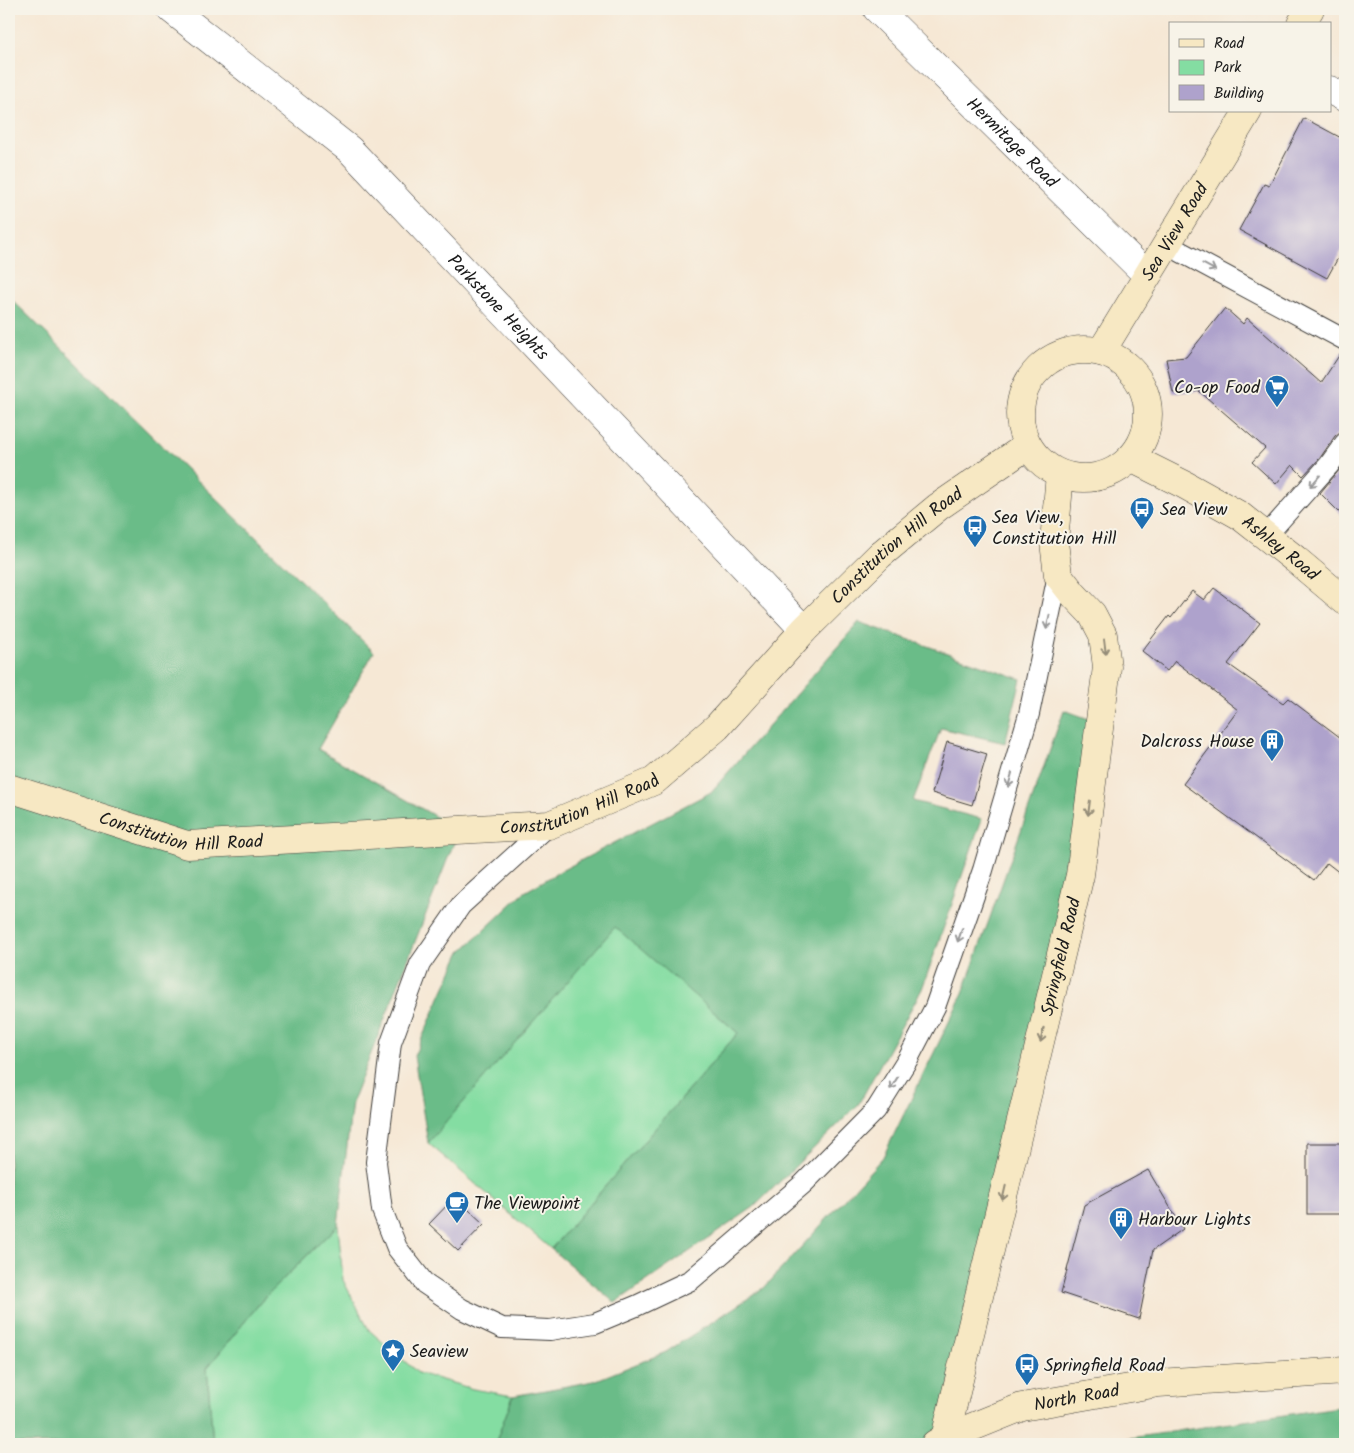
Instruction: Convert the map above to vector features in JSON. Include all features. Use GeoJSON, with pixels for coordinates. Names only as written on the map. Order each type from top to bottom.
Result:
{"type":"FeatureCollection","features":[{"type":"Feature","properties":{"kind":"street","name":"Parkstone Heights"},"geometry":{"type":"LineString","coordinates":[[171,9],[350,150],[804,630]]}},
{"type":"Feature","properties":{"kind":"street","name":"Hermitage Road"},"geometry":{"type":"LineString","coordinates":[[877,9],[1147,275]]}},
{"type":"Feature","properties":{"kind":"street"},"geometry":{"type":"LineString","coordinates":[[1302,22],[1310,9]]}},
{"type":"Feature","properties":{"kind":"street"},"geometry":{"type":"LineString","coordinates":[[1332,91],[1345,98]]}},
{"type":"Feature","properties":{"kind":"street","name":"Sea View Road"},"geometry":{"type":"LineString","coordinates":[[1101,352],[1247,112]]}},
{"type":"Feature","properties":{"kind":"street"},"geometry":{"type":"LineString","coordinates":[[1079,350],[1101,352],[1118,359],[1132,372],[1142,388],[1148,406],[1148,425],[1142,442],[1131,458],[1118,469],[1101,476],[1083,478],[1060,474],[1050,470],[1028,446],[1020,426],[1020,404],[1026,384],[1039,366],[1058,354],[1079,350]]}},
{"type":"Feature","properties":{"kind":"street","name":"Constitution Hill Road"},"geometry":{"type":"LineString","coordinates":[[9,788],[187,845],[549,825],[654,782],[717,727],[804,630],[880,555],[938,507],[1028,446]]}},
{"type":"Feature","properties":{"kind":"street","name":"Ashley Road"},"geometry":{"type":"LineString","coordinates":[[1131,458],[1186,485],[1239,515],[1345,601]]}},
{"type":"Feature","properties":{"kind":"street"},"geometry":{"type":"LineString","coordinates":[[1058,575],[1054,542],[1060,474]]}},
{"type":"Feature","properties":{"kind":"street","name":"Springfield Road"},"geometry":{"type":"LineString","coordinates":[[942,1442],[1080,875],[1107,667],[1103,635],[1092,614],[1058,575]]}},
{"type":"Feature","properties":{"kind":"street","name":"North Road"},"geometry":{"type":"LineString","coordinates":[[942,1442],[1022,1407],[1158,1383],[1345,1371]]}},
{"type":"Feature","properties":{"kind":"lane"},"geometry":{"type":"LineString","coordinates":[[1166,244],[1345,340]]}},
{"type":"Feature","properties":{"kind":"lane"},"geometry":{"type":"LineString","coordinates":[[1266,536],[1329,465],[1345,443]]}},
{"type":"Feature","properties":{"kind":"lane"},"geometry":{"type":"LineString","coordinates":[[549,825],[461,905],[420,964],[391,1043],[376,1162],[382,1210],[397,1248],[426,1284],[462,1309],[502,1328],[550,1330],[595,1323],[692,1280],[803,1184],[876,1110],[908,1059],[934,1007],[983,870],[1029,714],[1058,575]]}},
{"type":"Feature","properties":{"kind":"green space"},"geometry":{"type":"Polygon","coordinates":[[[9,297],[374,652],[318,749],[459,830],[352,1102],[338,1225],[264,1298],[207,1368],[213,1444],[9,1444],[9,297]]]}},
{"type":"Feature","properties":{"kind":"green space"},"geometry":{"type":"Polygon","coordinates":[[[859,622],[1021,679],[1005,743],[941,728],[913,801],[982,819],[922,989],[858,1105],[754,1207],[615,1303],[551,1249],[738,1033],[615,927],[428,1143],[414,1056],[460,953],[523,893],[711,792],[859,622]]]}},
{"type":"Feature","properties":{"kind":"green space"},"geometry":{"type":"Polygon","coordinates":[[[1064,710],[1100,723],[1080,875],[935,1444],[495,1444],[513,1396],[594,1381],[666,1352],[764,1288],[883,1157],[963,993],[1064,710]]]}},
{"type":"Feature","properties":{"kind":"green space"},"geometry":{"type":"Polygon","coordinates":[[[615,926],[738,1033],[551,1249],[428,1143],[615,926]]]}},
{"type":"Feature","properties":{"kind":"green space"},"geometry":{"type":"Polygon","coordinates":[[[338,1225],[343,1280],[369,1330],[418,1373],[473,1389],[513,1396],[495,1444],[213,1444],[207,1368],[264,1298],[338,1225]]]}},
{"type":"Feature","properties":{"kind":"green space"},"geometry":{"type":"Polygon","coordinates":[[[1345,1406],[1345,1444],[1113,1444],[1110,1441],[1345,1406]]]}},
{"type":"Feature","properties":{"kind":"building"},"geometry":{"type":"Polygon","coordinates":[[[1304,118],[1345,140],[1345,245],[1327,278],[1239,230],[1264,184],[1269,186],[1304,118]]]}},
{"type":"Feature","properties":{"kind":"building","name":"Co-op Food"},"geometry":{"type":"Polygon","coordinates":[[[1225,308],[1243,324],[1247,318],[1321,383],[1342,351],[1345,352],[1345,431],[1335,436],[1320,458],[1303,476],[1292,465],[1276,484],[1252,462],[1265,448],[1199,391],[1173,393],[1166,359],[1186,357],[1225,308]]]}},
{"type":"Feature","properties":{"kind":"building"},"geometry":{"type":"Polygon","coordinates":[[[1345,463],[1345,518],[1320,493],[1345,463]]]}},
{"type":"Feature","properties":{"kind":"building","name":"Dalcross House"},"geometry":{"type":"Polygon","coordinates":[[[1214,588],[1260,623],[1228,664],[1283,703],[1288,698],[1345,741],[1345,877],[1327,863],[1314,880],[1183,784],[1238,710],[1175,661],[1167,671],[1142,651],[1169,616],[1171,618],[1192,591],[1204,600],[1214,588]]]}},
{"type":"Feature","properties":{"kind":"building"},"geometry":{"type":"Polygon","coordinates":[[[947,742],[987,754],[972,805],[932,793],[947,742]]]}},
{"type":"Feature","properties":{"kind":"building"},"geometry":{"type":"Polygon","coordinates":[[[1307,1143],[1345,1143],[1345,1214],[1307,1214],[1307,1143]]]}},
{"type":"Feature","properties":{"kind":"building","name":"Harbour Lights"},"geometry":{"type":"Polygon","coordinates":[[[1148,1170],[1183,1229],[1153,1250],[1139,1319],[1061,1293],[1084,1205],[1148,1170]]]}},
{"type":"Feature","properties":{"kind":"building","name":"The Viewpoint"},"geometry":{"type":"Polygon","coordinates":[[[455,1197],[484,1224],[458,1251],[429,1224],[455,1197]]]}},
{"type":"Feature","properties":{"kind":"place","name":"Co-op Food"},"geometry":{"type":"Point","coordinates":[1277,408]}},
{"type":"Feature","properties":{"kind":"place","name":"Sea View"},"geometry":{"type":"Point","coordinates":[1142,530]}},
{"type":"Feature","properties":{"kind":"place","name":"Sea View, Constitution Hill"},"geometry":{"type":"Point","coordinates":[975,548]}},
{"type":"Feature","properties":{"kind":"place","name":"Dalcross House"},"geometry":{"type":"Point","coordinates":[1272,762]}},
{"type":"Feature","properties":{"kind":"place","name":"The Viewpoint"},"geometry":{"type":"Point","coordinates":[457,1224]}},
{"type":"Feature","properties":{"kind":"place","name":"Harbour Lights"},"geometry":{"type":"Point","coordinates":[1121,1240]}},
{"type":"Feature","properties":{"kind":"place","name":"Seaview"},"geometry":{"type":"Point","coordinates":[393,1372]}},
{"type":"Feature","properties":{"kind":"place","name":"Springfield Road"},"geometry":{"type":"Point","coordinates":[1027,1386]}}]}
